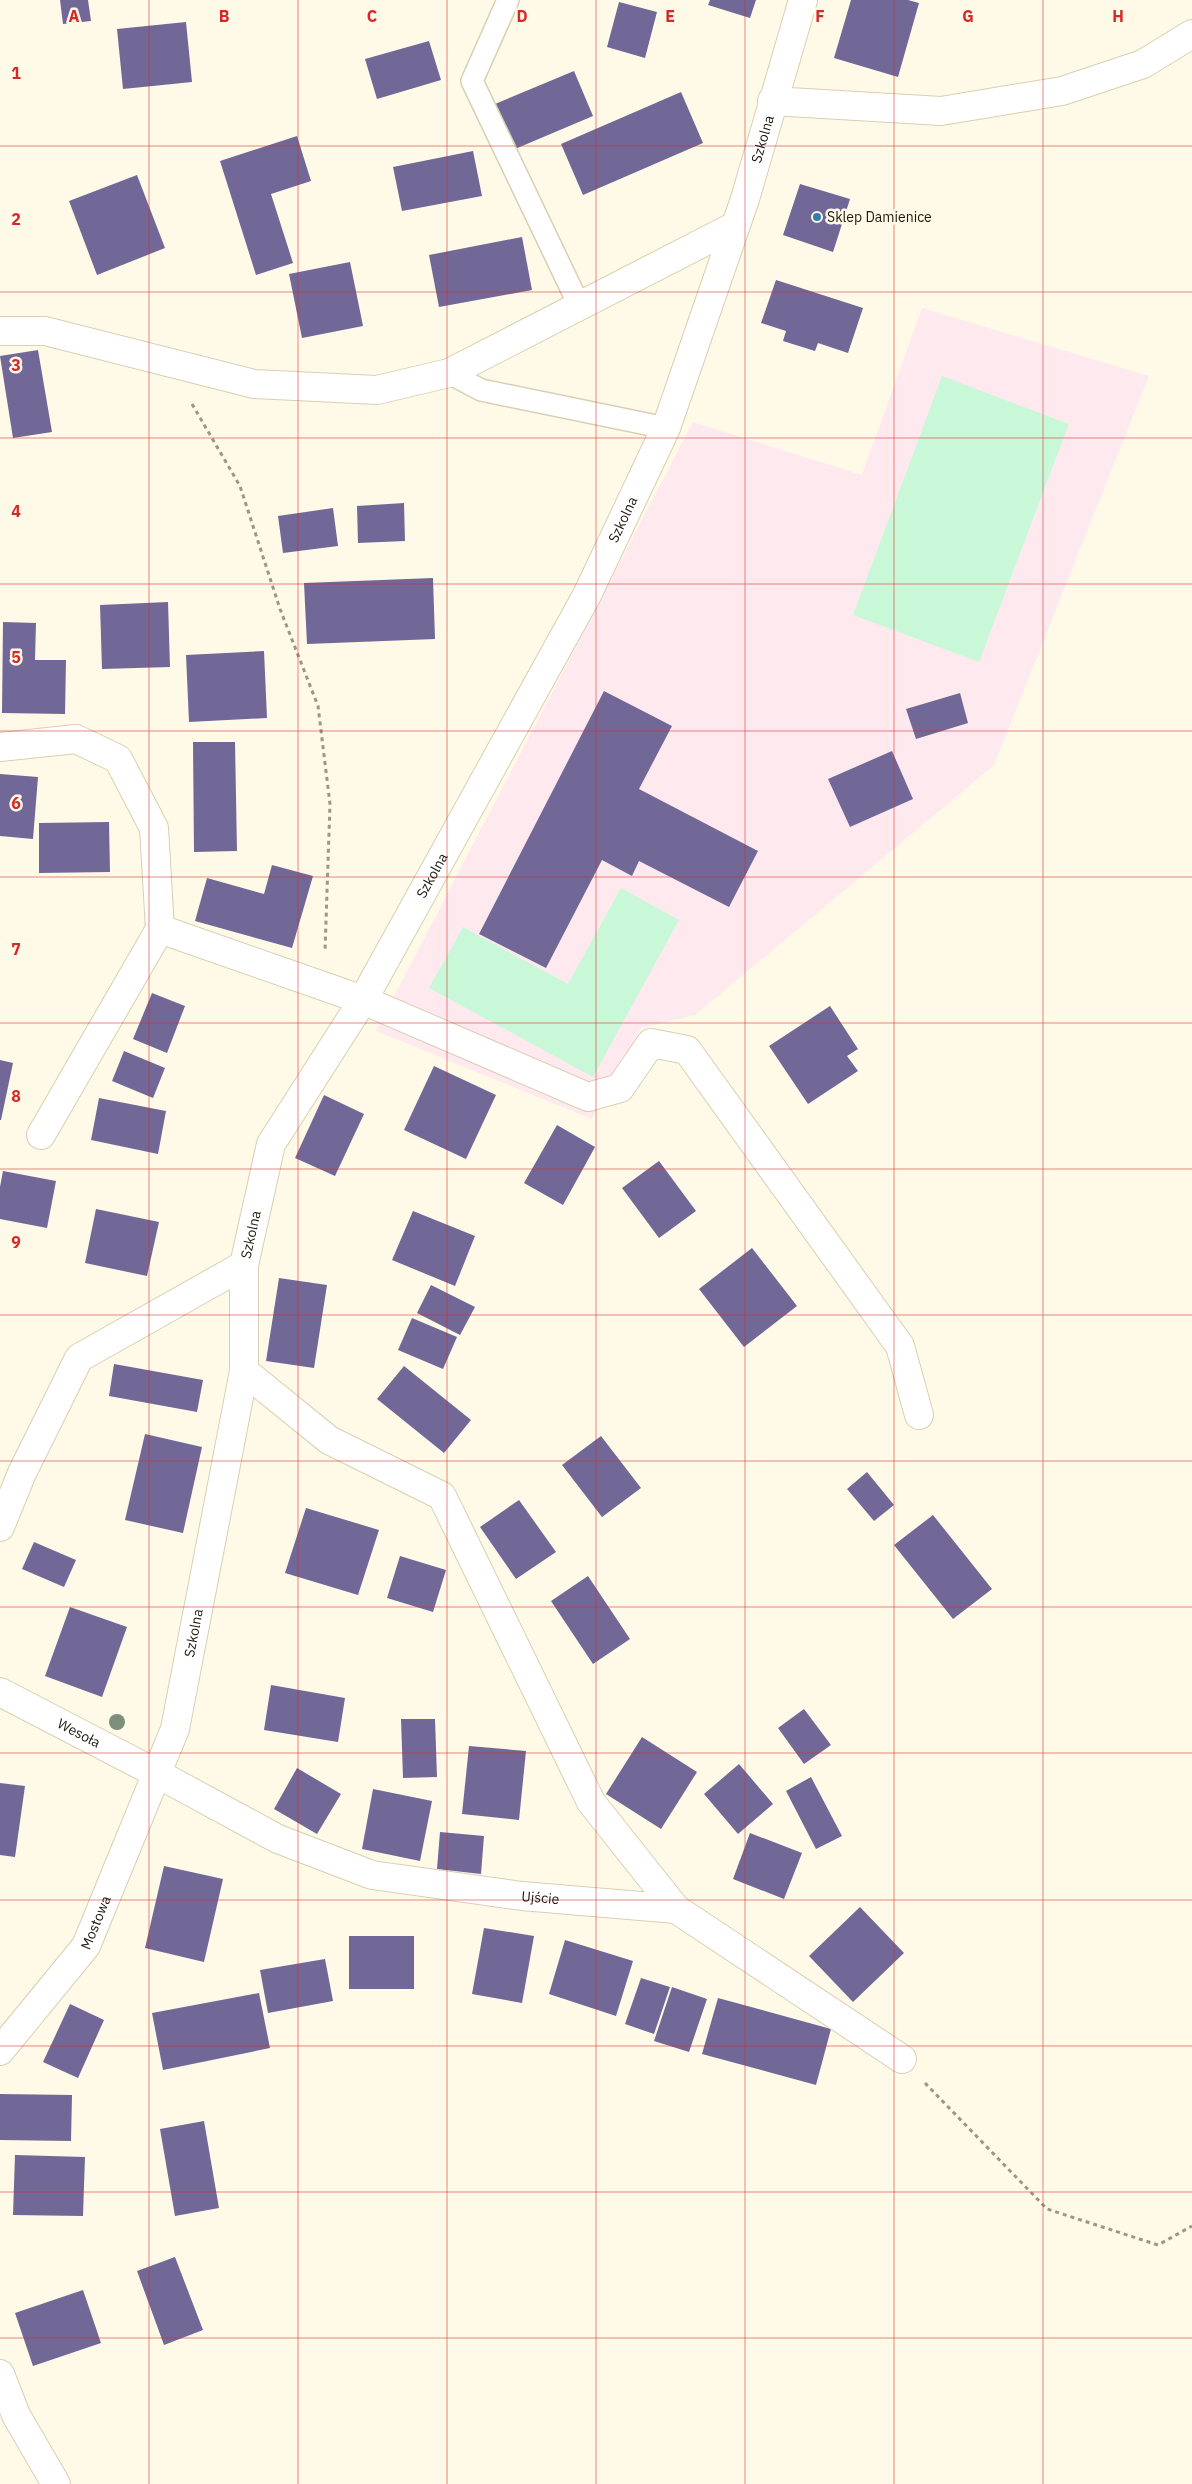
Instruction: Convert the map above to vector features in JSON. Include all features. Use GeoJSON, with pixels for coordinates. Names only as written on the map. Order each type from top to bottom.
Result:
{"type":"FeatureCollection","features":[{"type":"Feature","properties":{"kind":"street","name":"Szkolna"},"geometry":{"type":"LineString","coordinates":[[158,1774],[175,1729],[244,1371],[244,1265],[271,1144],[363,1000],[587,595],[666,428],[733,227],[745,200],[772,101],[803,0]]}},
{"type":"Feature","properties":{"kind":"street"},"geometry":{"type":"LineString","coordinates":[[772,101],[941,111],[1062,91],[1143,64],[1192,34]]}},
{"type":"Feature","properties":{"kind":"street"},"geometry":{"type":"LineString","coordinates":[[0,331],[46,331],[254,384],[376,390],[449,373],[733,227]]}},
{"type":"Feature","properties":{"kind":"street"},"geometry":{"type":"LineString","coordinates":[[0,747],[76,739],[118,759],[154,828],[160,929],[41,1135]]}},
{"type":"Feature","properties":{"kind":"street"},"geometry":{"type":"LineString","coordinates":[[160,929],[363,1000],[588,1097],[620,1088],[651,1042],[687,1050],[900,1346],[919,1415]]}},
{"type":"Feature","properties":{"kind":"street"},"geometry":{"type":"LineString","coordinates":[[0,1527],[22,1473],[79,1358],[244,1265]]}},
{"type":"Feature","properties":{"kind":"street"},"geometry":{"type":"LineString","coordinates":[[244,1371],[329,1440],[442,1496],[591,1802],[676,1909]]}},
{"type":"Feature","properties":{"kind":"street","name":"Wesoła"},"geometry":{"type":"LineString","coordinates":[[0,1692],[158,1774]]}},
{"type":"Feature","properties":{"kind":"street","name":"Ujście"},"geometry":{"type":"LineString","coordinates":[[158,1774],[278,1839],[372,1875],[522,1896],[676,1909],[902,2059]]}},
{"type":"Feature","properties":{"kind":"street","name":"Mostowa"},"geometry":{"type":"LineString","coordinates":[[0,2051],[86,1946],[158,1774]]}},
{"type":"Feature","properties":{"kind":"street"},"geometry":{"type":"LineString","coordinates":[[0,2374],[16,2415],[56,2484]]}},
{"type":"Feature","properties":{"kind":"lane"},"geometry":{"type":"LineString","coordinates":[[508,0],[472,81],[579,305]]}},
{"type":"Feature","properties":{"kind":"lane"},"geometry":{"type":"LineString","coordinates":[[449,373],[481,390],[666,428]]}},
{"type":"Feature","properties":{"kind":"path"},"geometry":{"type":"LineString","coordinates":[[168,362],[240,486],[280,608],[318,706],[330,804],[323,986]]}},
{"type":"Feature","properties":{"kind":"path"},"geometry":{"type":"LineString","coordinates":[[902,2059],[1047,2209],[1158,2245],[1192,2226]]}},
{"type":"Feature","properties":{"kind":"shaded area"},"geometry":{"type":"Polygon","coordinates":[[[922,308],[1149,376],[994,765],[695,1015],[641,1028],[592,1119],[376,1031],[693,422],[862,475],[922,308]]]}},
{"type":"Feature","properties":{"kind":"green space"},"geometry":{"type":"Polygon","coordinates":[[[942,376],[1069,424],[979,662],[853,615],[942,376]]]}},
{"type":"Feature","properties":{"kind":"green space"},"geometry":{"type":"Polygon","coordinates":[[[621,888],[679,920],[593,1077],[429,988],[463,927],[568,984],[621,888]]]}},
{"type":"Feature","properties":{"kind":"building"},"geometry":{"type":"Polygon","coordinates":[[[60,0],[88,0],[91,21],[63,24],[60,0]]]}},
{"type":"Feature","properties":{"kind":"building"},"geometry":{"type":"Polygon","coordinates":[[[710,0],[756,0],[750,18],[708,5],[710,0]]]}},
{"type":"Feature","properties":{"kind":"building"},"geometry":{"type":"Polygon","coordinates":[[[851,0],[908,0],[919,3],[898,77],[834,58],[851,0]]]}},
{"type":"Feature","properties":{"kind":"building"},"geometry":{"type":"Polygon","coordinates":[[[619,2],[657,12],[645,58],[607,47],[619,2]]]}},
{"type":"Feature","properties":{"kind":"building"},"geometry":{"type":"Polygon","coordinates":[[[186,22],[192,82],[123,89],[117,29],[186,22]]]}},
{"type":"Feature","properties":{"kind":"building"},"geometry":{"type":"Polygon","coordinates":[[[429,41],[441,80],[377,99],[365,59],[429,41]]]}},
{"type":"Feature","properties":{"kind":"building"},"geometry":{"type":"Polygon","coordinates":[[[574,71],[593,116],[515,149],[495,104],[574,71]]]}},
{"type":"Feature","properties":{"kind":"building"},"geometry":{"type":"Polygon","coordinates":[[[681,92],[703,143],[583,195],[561,144],[681,92]]]}},
{"type":"Feature","properties":{"kind":"building"},"geometry":{"type":"Polygon","coordinates":[[[297,136],[311,181],[271,194],[293,263],[256,275],[220,161],[297,136]]]}},
{"type":"Feature","properties":{"kind":"building"},"geometry":{"type":"Polygon","coordinates":[[[473,151],[482,196],[402,211],[393,167],[473,151]]]}},
{"type":"Feature","properties":{"kind":"building"},"geometry":{"type":"Polygon","coordinates":[[[137,175],[165,248],[97,275],[69,201],[137,175]]]}},
{"type":"Feature","properties":{"kind":"building","name":"Sklep Damienice"},"geometry":{"type":"Polygon","coordinates":[[[800,184],[850,199],[833,252],[783,235],[800,184]]]}},
{"type":"Feature","properties":{"kind":"building"},"geometry":{"type":"Polygon","coordinates":[[[522,237],[532,290],[439,307],[429,255],[522,237]]]}},
{"type":"Feature","properties":{"kind":"building"},"geometry":{"type":"Polygon","coordinates":[[[350,262],[363,326],[302,338],[289,274],[350,262]]]}},
{"type":"Feature","properties":{"kind":"building"},"geometry":{"type":"Polygon","coordinates":[[[776,280],[863,308],[848,353],[818,343],[815,351],[783,341],[786,331],[761,323],[776,280]]]}},
{"type":"Feature","properties":{"kind":"building"},"geometry":{"type":"Polygon","coordinates":[[[38,350],[52,432],[13,438],[0,356],[38,350]]]}},
{"type":"Feature","properties":{"kind":"building"},"geometry":{"type":"Polygon","coordinates":[[[404,503],[405,541],[358,543],[357,506],[404,503]]]}},
{"type":"Feature","properties":{"kind":"building"},"geometry":{"type":"Polygon","coordinates":[[[333,508],[338,546],[283,553],[278,516],[333,508]]]}},
{"type":"Feature","properties":{"kind":"building"},"geometry":{"type":"Polygon","coordinates":[[[433,578],[435,639],[307,644],[304,583],[433,578]]]}},
{"type":"Feature","properties":{"kind":"building"},"geometry":{"type":"Polygon","coordinates":[[[168,602],[170,667],[102,669],[100,605],[168,602]]]}},
{"type":"Feature","properties":{"kind":"building"},"geometry":{"type":"Polygon","coordinates":[[[3,622],[36,623],[35,660],[66,660],[65,714],[2,713],[3,622]]]}},
{"type":"Feature","properties":{"kind":"building"},"geometry":{"type":"Polygon","coordinates":[[[264,651],[267,718],[189,722],[186,655],[264,651]]]}},
{"type":"Feature","properties":{"kind":"building"},"geometry":{"type":"Polygon","coordinates":[[[604,691],[672,726],[639,789],[758,851],[729,907],[639,861],[632,876],[602,860],[546,968],[479,934],[604,691]]]}},
{"type":"Feature","properties":{"kind":"building"},"geometry":{"type":"Polygon","coordinates":[[[960,693],[968,723],[916,739],[906,709],[960,693]]]}},
{"type":"Feature","properties":{"kind":"building"},"geometry":{"type":"Polygon","coordinates":[[[193,742],[235,742],[237,851],[194,852],[193,742]]]}},
{"type":"Feature","properties":{"kind":"building"},"geometry":{"type":"Polygon","coordinates":[[[892,751],[913,799],[850,827],[828,779],[892,751]]]}},
{"type":"Feature","properties":{"kind":"building"},"geometry":{"type":"Polygon","coordinates":[[[0,774],[38,777],[33,839],[0,836],[0,774]]]}},
{"type":"Feature","properties":{"kind":"building"},"geometry":{"type":"Polygon","coordinates":[[[109,822],[110,872],[39,873],[39,823],[109,822]]]}},
{"type":"Feature","properties":{"kind":"building"},"geometry":{"type":"Polygon","coordinates":[[[272,865],[313,876],[292,948],[195,921],[207,878],[264,894],[272,865]]]}},
{"type":"Feature","properties":{"kind":"building"},"geometry":{"type":"Polygon","coordinates":[[[152,993],[185,1006],[167,1053],[133,1039],[152,993]]]}},
{"type":"Feature","properties":{"kind":"building"},"geometry":{"type":"Polygon","coordinates":[[[830,1006],[858,1049],[847,1056],[858,1071],[808,1104],[769,1046],[830,1006]]]}},
{"type":"Feature","properties":{"kind":"building"},"geometry":{"type":"Polygon","coordinates":[[[124,1051],[165,1068],[153,1098],[112,1081],[124,1051]]]}},
{"type":"Feature","properties":{"kind":"building"},"geometry":{"type":"Polygon","coordinates":[[[0,1060],[13,1063],[1,1120],[0,1120],[0,1060]]]}},
{"type":"Feature","properties":{"kind":"building"},"geometry":{"type":"Polygon","coordinates":[[[434,1066],[496,1095],[466,1159],[404,1130],[434,1066]]]}},
{"type":"Feature","properties":{"kind":"building"},"geometry":{"type":"Polygon","coordinates":[[[324,1095],[364,1114],[335,1176],[295,1158],[324,1095]]]}},
{"type":"Feature","properties":{"kind":"building"},"geometry":{"type":"Polygon","coordinates":[[[99,1098],[166,1111],[158,1154],[91,1140],[99,1098]]]}},
{"type":"Feature","properties":{"kind":"building"},"geometry":{"type":"Polygon","coordinates":[[[557,1125],[595,1147],[563,1205],[524,1183],[557,1125]]]}},
{"type":"Feature","properties":{"kind":"building"},"geometry":{"type":"Polygon","coordinates":[[[659,1161],[696,1211],[659,1238],[622,1188],[659,1161]]]}},
{"type":"Feature","properties":{"kind":"building"},"geometry":{"type":"Polygon","coordinates":[[[3,1171],[56,1181],[47,1228],[0,1219],[0,1187],[3,1171]]]}},
{"type":"Feature","properties":{"kind":"building"},"geometry":{"type":"Polygon","coordinates":[[[96,1209],[159,1222],[147,1276],[85,1263],[96,1209]]]}},
{"type":"Feature","properties":{"kind":"building"},"geometry":{"type":"Polygon","coordinates":[[[413,1211],[475,1236],[455,1286],[392,1260],[413,1211]]]}},
{"type":"Feature","properties":{"kind":"building"},"geometry":{"type":"Polygon","coordinates":[[[752,1248],[797,1306],[744,1347],[699,1289],[752,1248]]]}},
{"type":"Feature","properties":{"kind":"building"},"geometry":{"type":"Polygon","coordinates":[[[279,1278],[327,1285],[314,1368],[266,1361],[279,1278]]]}},
{"type":"Feature","properties":{"kind":"building"},"geometry":{"type":"Polygon","coordinates":[[[431,1285],[475,1307],[460,1335],[417,1313],[431,1285]]]}},
{"type":"Feature","properties":{"kind":"building"},"geometry":{"type":"Polygon","coordinates":[[[412,1318],[457,1337],[443,1369],[398,1350],[412,1318]]]}},
{"type":"Feature","properties":{"kind":"building"},"geometry":{"type":"Polygon","coordinates":[[[114,1364],[203,1380],[197,1412],[109,1396],[114,1364]]]}},
{"type":"Feature","properties":{"kind":"building"},"geometry":{"type":"Polygon","coordinates":[[[404,1366],[471,1420],[444,1453],[377,1399],[404,1366]]]}},
{"type":"Feature","properties":{"kind":"building"},"geometry":{"type":"Polygon","coordinates":[[[145,1434],[202,1447],[183,1533],[125,1520],[145,1434]]]}},
{"type":"Feature","properties":{"kind":"building"},"geometry":{"type":"Polygon","coordinates":[[[601,1436],[641,1488],[602,1517],[562,1465],[601,1436]]]}},
{"type":"Feature","properties":{"kind":"building"},"geometry":{"type":"Polygon","coordinates":[[[867,1472],[894,1505],[874,1521],[847,1489],[867,1472]]]}},
{"type":"Feature","properties":{"kind":"building"},"geometry":{"type":"Polygon","coordinates":[[[519,1500],[556,1552],[516,1579],[480,1527],[519,1500]]]}},
{"type":"Feature","properties":{"kind":"building"},"geometry":{"type":"Polygon","coordinates":[[[306,1508],[379,1530],[358,1595],[285,1573],[306,1508]]]}},
{"type":"Feature","properties":{"kind":"building"},"geometry":{"type":"Polygon","coordinates":[[[933,1515],[992,1589],[953,1619],[894,1545],[933,1515]]]}},
{"type":"Feature","properties":{"kind":"building"},"geometry":{"type":"Polygon","coordinates":[[[34,1542],[76,1560],[64,1587],[22,1569],[34,1542]]]}},
{"type":"Feature","properties":{"kind":"building"},"geometry":{"type":"Polygon","coordinates":[[[400,1556],[446,1570],[433,1612],[387,1598],[400,1556]]]}},
{"type":"Feature","properties":{"kind":"building"},"geometry":{"type":"Polygon","coordinates":[[[588,1576],[630,1639],[593,1664],[551,1601],[588,1576]]]}},
{"type":"Feature","properties":{"kind":"building"},"geometry":{"type":"Polygon","coordinates":[[[70,1607],[127,1627],[102,1697],[45,1676],[70,1607]]]}},
{"type":"Feature","properties":{"kind":"building"},"geometry":{"type":"Polygon","coordinates":[[[271,1685],[345,1698],[338,1742],[264,1730],[271,1685]]]}},
{"type":"Feature","properties":{"kind":"building"},"geometry":{"type":"Polygon","coordinates":[[[804,1709],[831,1745],[804,1764],[778,1728],[804,1709]]]}},
{"type":"Feature","properties":{"kind":"building"},"geometry":{"type":"Polygon","coordinates":[[[401,1719],[435,1719],[437,1777],[403,1778],[401,1719]]]}},
{"type":"Feature","properties":{"kind":"building"},"geometry":{"type":"Polygon","coordinates":[[[642,1737],[697,1772],[661,1829],[606,1794],[642,1737]]]}},
{"type":"Feature","properties":{"kind":"building"},"geometry":{"type":"Polygon","coordinates":[[[469,1746],[526,1751],[519,1820],[462,1814],[469,1746]]]}},
{"type":"Feature","properties":{"kind":"building"},"geometry":{"type":"Polygon","coordinates":[[[739,1764],[773,1804],[738,1834],[704,1794],[739,1764]]]}},
{"type":"Feature","properties":{"kind":"building"},"geometry":{"type":"Polygon","coordinates":[[[297,1768],[341,1794],[317,1834],[274,1809],[297,1768]]]}},
{"type":"Feature","properties":{"kind":"building"},"geometry":{"type":"Polygon","coordinates":[[[811,1777],[842,1836],[816,1849],[786,1791],[811,1777]]]}},
{"type":"Feature","properties":{"kind":"building"},"geometry":{"type":"Polygon","coordinates":[[[0,1783],[25,1786],[15,1857],[0,1855],[0,1783]]]}},
{"type":"Feature","properties":{"kind":"building"},"geometry":{"type":"Polygon","coordinates":[[[373,1789],[432,1801],[420,1861],[362,1849],[373,1789]]]}},
{"type":"Feature","properties":{"kind":"building"},"geometry":{"type":"Polygon","coordinates":[[[440,1832],[484,1836],[481,1874],[437,1869],[440,1832]]]}},
{"type":"Feature","properties":{"kind":"building"},"geometry":{"type":"Polygon","coordinates":[[[750,1833],[802,1853],[784,1899],[733,1879],[750,1833]]]}},
{"type":"Feature","properties":{"kind":"building"},"geometry":{"type":"Polygon","coordinates":[[[164,1866],[223,1879],[204,1962],[145,1948],[164,1866]]]}},
{"type":"Feature","properties":{"kind":"building"},"geometry":{"type":"Polygon","coordinates":[[[860,1907],[904,1953],[853,2002],[809,1956],[860,1907]]]}},
{"type":"Feature","properties":{"kind":"building"},"geometry":{"type":"Polygon","coordinates":[[[484,1928],[534,1936],[522,2003],[472,1994],[484,1928]]]}},
{"type":"Feature","properties":{"kind":"building"},"geometry":{"type":"Polygon","coordinates":[[[349,1936],[414,1936],[414,1989],[349,1989],[349,1936]]]}},
{"type":"Feature","properties":{"kind":"building"},"geometry":{"type":"Polygon","coordinates":[[[565,1940],[633,1961],[616,2016],[549,1994],[565,1940]]]}},
{"type":"Feature","properties":{"kind":"building"},"geometry":{"type":"Polygon","coordinates":[[[325,1959],[333,2001],[268,2013],[260,1970],[325,1959]]]}},
{"type":"Feature","properties":{"kind":"building"},"geometry":{"type":"Polygon","coordinates":[[[641,1978],[670,1987],[654,2034],[625,2024],[641,1978]]]}},
{"type":"Feature","properties":{"kind":"building"},"geometry":{"type":"Polygon","coordinates":[[[672,1987],[707,1999],[689,2052],[654,2041],[672,1987]]]}},
{"type":"Feature","properties":{"kind":"building"},"geometry":{"type":"Polygon","coordinates":[[[259,1993],[270,2048],[163,2070],[152,2013],[259,1993]]]}},
{"type":"Feature","properties":{"kind":"building"},"geometry":{"type":"Polygon","coordinates":[[[718,1998],[831,2029],[816,2085],[702,2054],[718,1998]]]}},
{"type":"Feature","properties":{"kind":"building"},"geometry":{"type":"Polygon","coordinates":[[[70,2004],[104,2020],[78,2078],[43,2062],[70,2004]]]}},
{"type":"Feature","properties":{"kind":"building"},"geometry":{"type":"Polygon","coordinates":[[[0,2094],[72,2095],[71,2141],[0,2140],[0,2094]]]}},
{"type":"Feature","properties":{"kind":"building"},"geometry":{"type":"Polygon","coordinates":[[[204,2121],[219,2208],[175,2216],[160,2129],[204,2121]]]}},
{"type":"Feature","properties":{"kind":"building"},"geometry":{"type":"Polygon","coordinates":[[[15,2155],[85,2157],[83,2216],[13,2215],[15,2155]]]}},
{"type":"Feature","properties":{"kind":"building"},"geometry":{"type":"Polygon","coordinates":[[[175,2257],[203,2330],[164,2345],[137,2271],[175,2257]]]}},
{"type":"Feature","properties":{"kind":"building"},"geometry":{"type":"Polygon","coordinates":[[[83,2290],[101,2343],[33,2366],[15,2313],[83,2290]]]}},
{"type":"Feature","properties":{"kind":"place","name":"Sklep Damienice"},"geometry":{"type":"Point","coordinates":[817,217]}}]}
